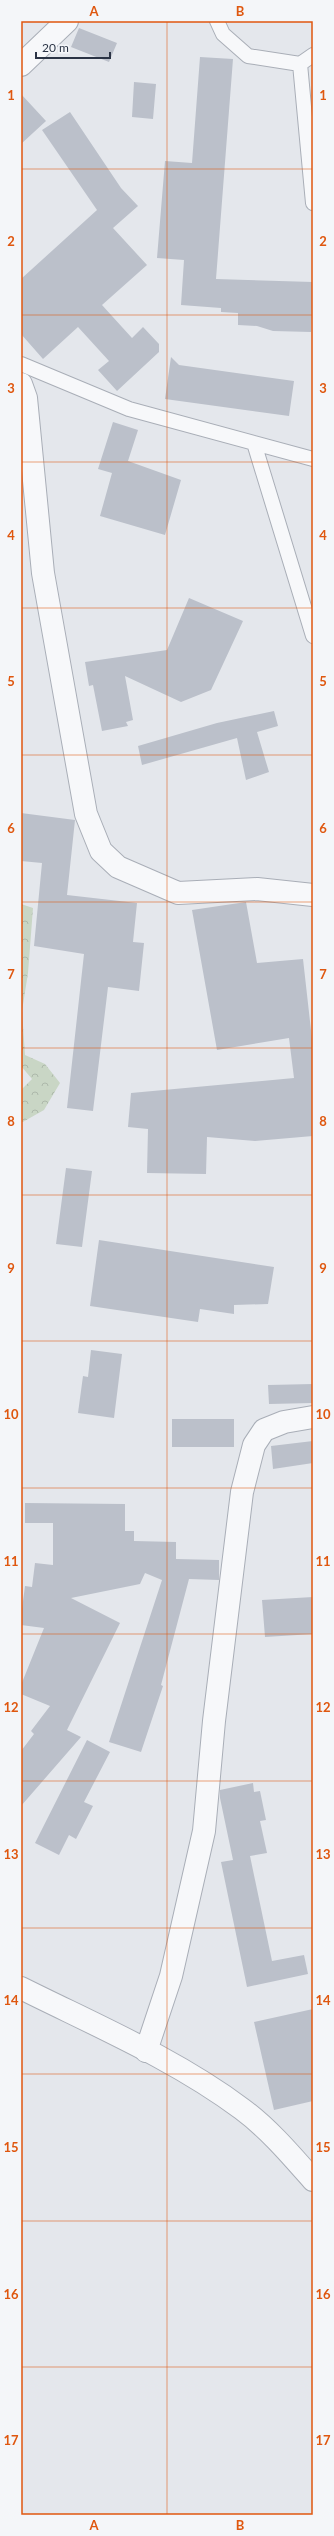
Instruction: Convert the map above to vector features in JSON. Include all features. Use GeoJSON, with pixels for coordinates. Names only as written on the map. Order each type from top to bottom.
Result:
{"type":"FeatureCollection","features":[{"type":"Feature","properties":{"kind":"street"},"geometry":{"type":"LineString","coordinates":[[21,65],[67,21]]}},
{"type":"Feature","properties":{"kind":"street"},"geometry":{"type":"LineString","coordinates":[[21,384],[26,398],[43,573],[86,814],[101,851],[118,867],[178,893],[257,889],[313,896]]}},
{"type":"Feature","properties":{"kind":"street"},"geometry":{"type":"LineString","coordinates":[[146,2051],[171,1976],[204,1831],[214,1721],[242,1492],[254,1445],[264,1430],[284,1422],[313,1417]]}},
{"type":"Feature","properties":{"kind":"street"},"geometry":{"type":"LineString","coordinates":[[21,1988],[146,2051],[242,2109],[273,2136],[313,2180]]}},
{"type":"Feature","properties":{"kind":"lane"},"geometry":{"type":"LineString","coordinates":[[217,21],[223,34],[248,56],[300,64],[313,55]]}},
{"type":"Feature","properties":{"kind":"lane"},"geometry":{"type":"LineString","coordinates":[[300,64],[313,203]]}},
{"type":"Feature","properties":{"kind":"lane"},"geometry":{"type":"LineString","coordinates":[[21,364],[128,409],[313,459]]}},
{"type":"Feature","properties":{"kind":"lane"},"geometry":{"type":"LineString","coordinates":[[254,444],[313,636]]}},
{"type":"Feature","properties":{"kind":"green space"},"geometry":{"type":"Polygon","coordinates":[[[21,904],[33,908],[28,973],[22,1011],[25,1055],[45,1064],[60,1083],[44,1110],[21,1123],[21,1090],[32,1079],[21,1066],[21,904]]]}},
{"type":"Feature","properties":{"kind":"building"},"geometry":{"type":"Polygon","coordinates":[[[79,28],[117,43],[109,62],[71,47],[79,28]]]}},
{"type":"Feature","properties":{"kind":"building"},"geometry":{"type":"Polygon","coordinates":[[[200,57],[233,59],[216,279],[313,282],[311,332],[273,331],[257,326],[238,325],[238,313],[221,312],[221,308],[181,305],[184,260],[157,258],[165,161],[192,163],[200,57]]]}},
{"type":"Feature","properties":{"kind":"building"},"geometry":{"type":"Polygon","coordinates":[[[134,82],[156,84],[153,119],[132,117],[134,82]]]}},
{"type":"Feature","properties":{"kind":"building"},"geometry":{"type":"Polygon","coordinates":[[[21,94],[46,121],[21,144],[21,94]]]}},
{"type":"Feature","properties":{"kind":"building"},"geometry":{"type":"Polygon","coordinates":[[[70,112],[121,188],[138,206],[113,228],[147,265],[102,305],[132,338],[143,327],[159,344],[159,352],[117,391],[98,370],[109,361],[78,327],[43,359],[21,334],[21,279],[97,210],[42,130],[70,112]]]}},
{"type":"Feature","properties":{"kind":"building"},"geometry":{"type":"Polygon","coordinates":[[[171,357],[179,365],[294,381],[289,416],[165,399],[171,357]]]}},
{"type":"Feature","properties":{"kind":"building"},"geometry":{"type":"Polygon","coordinates":[[[113,422],[138,430],[128,461],[181,480],[165,535],[100,516],[112,473],[98,469],[113,422]]]}},
{"type":"Feature","properties":{"kind":"building"},"geometry":{"type":"Polygon","coordinates":[[[189,598],[243,621],[211,690],[181,702],[125,676],[133,720],[126,722],[128,726],[102,731],[93,685],[89,686],[85,662],[167,650],[189,598]]]}},
{"type":"Feature","properties":{"kind":"building"},"geometry":{"type":"Polygon","coordinates":[[[274,711],[278,726],[257,732],[269,772],[246,780],[237,738],[142,765],[138,746],[217,723],[274,711]]]}},
{"type":"Feature","properties":{"kind":"building"},"geometry":{"type":"Polygon","coordinates":[[[21,813],[75,820],[67,895],[137,903],[133,942],[144,943],[139,991],[108,987],[93,1111],[67,1108],[84,954],[34,946],[42,863],[21,861],[21,813]]]}},
{"type":"Feature","properties":{"kind":"building"},"geometry":{"type":"Polygon","coordinates":[[[246,902],[257,963],[303,959],[313,1048],[313,1136],[255,1141],[207,1137],[206,1174],[147,1173],[148,1129],[128,1127],[131,1093],[294,1078],[289,1038],[217,1050],[192,910],[246,902]]]}},
{"type":"Feature","properties":{"kind":"building"},"geometry":{"type":"Polygon","coordinates":[[[66,1168],[92,1171],[82,1247],[56,1244],[66,1168]]]}},
{"type":"Feature","properties":{"kind":"building"},"geometry":{"type":"Polygon","coordinates":[[[99,1240],[274,1267],[268,1304],[234,1305],[234,1314],[200,1309],[198,1322],[90,1306],[99,1240]]]}},
{"type":"Feature","properties":{"kind":"building"},"geometry":{"type":"Polygon","coordinates":[[[91,1350],[122,1354],[114,1418],[78,1413],[83,1376],[88,1377],[91,1350]]]}},
{"type":"Feature","properties":{"kind":"building"},"geometry":{"type":"Polygon","coordinates":[[[313,1384],[313,1403],[269,1404],[268,1385],[313,1384]]]}},
{"type":"Feature","properties":{"kind":"building"},"geometry":{"type":"Polygon","coordinates":[[[172,1419],[234,1419],[234,1447],[172,1447],[172,1419]]]}},
{"type":"Feature","properties":{"kind":"building"},"geometry":{"type":"Polygon","coordinates":[[[313,1441],[313,1463],[273,1469],[271,1446],[313,1441]]]}},
{"type":"Feature","properties":{"kind":"building"},"geometry":{"type":"Polygon","coordinates":[[[25,1503],[125,1504],[125,1531],[134,1531],[134,1541],[176,1542],[176,1559],[219,1560],[219,1580],[189,1579],[161,1685],[163,1686],[141,1752],[109,1742],[162,1580],[145,1573],[140,1584],[71,1598],[120,1623],[67,1730],[81,1737],[21,1806],[21,1751],[34,1734],[31,1731],[50,1706],[21,1694],[21,1685],[44,1628],[21,1625],[21,1616],[25,1586],[32,1587],[35,1563],[53,1565],[53,1523],[25,1523],[25,1503]]]}},
{"type":"Feature","properties":{"kind":"building"},"geometry":{"type":"Polygon","coordinates":[[[313,1597],[313,1634],[265,1637],[262,1600],[313,1597]]]}},
{"type":"Feature","properties":{"kind":"building"},"geometry":{"type":"Polygon","coordinates":[[[87,1740],[110,1752],[84,1802],[93,1806],[76,1839],[69,1835],[59,1855],[35,1843],[87,1740]]]}},
{"type":"Feature","properties":{"kind":"building"},"geometry":{"type":"Polygon","coordinates":[[[253,1783],[254,1792],[260,1791],[266,1820],[260,1821],[267,1853],[250,1856],[272,1961],[304,1955],[308,1974],[247,1987],[221,1862],[233,1860],[220,1798],[220,1790],[253,1783]]]}},
{"type":"Feature","properties":{"kind":"building"},"geometry":{"type":"Polygon","coordinates":[[[313,2009],[313,2101],[274,2110],[254,2022],[313,2009]]]}}]}
